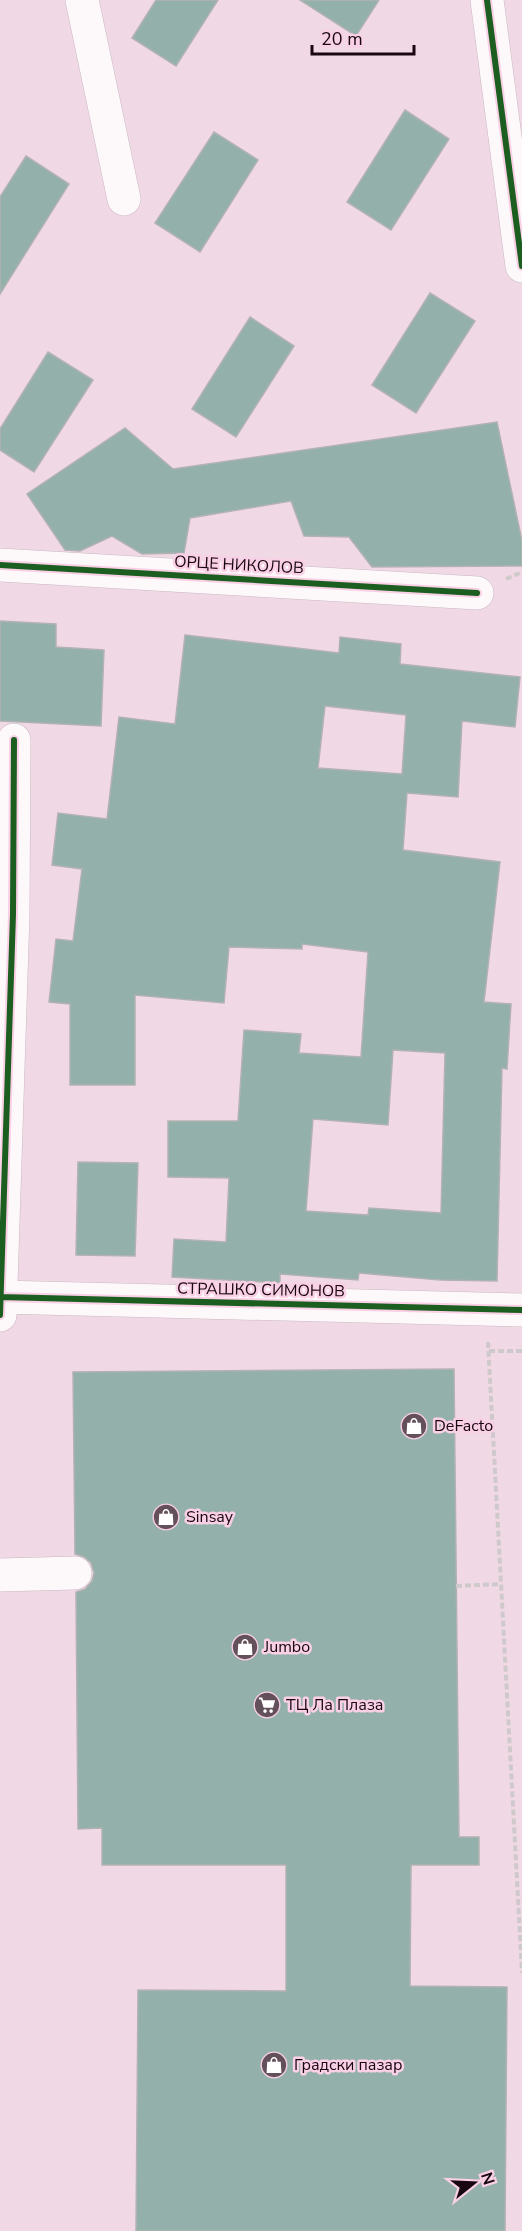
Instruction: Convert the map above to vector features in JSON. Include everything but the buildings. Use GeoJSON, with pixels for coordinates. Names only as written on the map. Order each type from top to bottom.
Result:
{"type":"FeatureCollection","features":[{"type":"Feature","properties":{"kind":"street"},"geometry":{"type":"LineString","coordinates":[[82,0],[124,199]]}},
{"type":"Feature","properties":{"kind":"street"},"geometry":{"type":"LineString","coordinates":[[488,0],[522,266]]}},
{"type":"Feature","properties":{"kind":"street","name":"ОРЦЕ НИКОЛОВ"},"geometry":{"type":"LineString","coordinates":[[0,565],[477,593]]}},
{"type":"Feature","properties":{"kind":"street"},"geometry":{"type":"LineString","coordinates":[[0,1315],[7,913],[14,740]]}},
{"type":"Feature","properties":{"kind":"street","name":"СТРАШКО СИМОНОВ"},"geometry":{"type":"LineString","coordinates":[[0,1297],[522,1310]]}},
{"type":"Feature","properties":{"kind":"street"},"geometry":{"type":"LineString","coordinates":[[0,1575],[75,1573]]}},
{"type":"Feature","properties":{"kind":"path"},"geometry":{"type":"LineString","coordinates":[[486,1309],[522,1973]]}},
{"type":"Feature","properties":{"kind":"path"},"geometry":{"type":"LineString","coordinates":[[489,1351],[522,1351]]}},
{"type":"Feature","properties":{"kind":"path"},"geometry":{"type":"LineString","coordinates":[[456,1586],[501,1584]]}},
{"type":"Feature","properties":{"kind":"cycle path"},"geometry":{"type":"LineString","coordinates":[[487,0],[522,266]]}},
{"type":"Feature","properties":{"kind":"cycle path"},"geometry":{"type":"LineString","coordinates":[[0,565],[477,593]]}},
{"type":"Feature","properties":{"kind":"cycle path"},"geometry":{"type":"LineString","coordinates":[[0,1315],[13,914],[14,740]]}},
{"type":"Feature","properties":{"kind":"cycle path"},"geometry":{"type":"LineString","coordinates":[[0,1297],[522,1310]]}},
{"type":"Feature","properties":{"kind":"place","name":"DeFacto"},"geometry":{"type":"Point","coordinates":[414,1426]}},
{"type":"Feature","properties":{"kind":"place","name":"Sinsay"},"geometry":{"type":"Point","coordinates":[166,1517]}},
{"type":"Feature","properties":{"kind":"place","name":"Jumbo"},"geometry":{"type":"Point","coordinates":[245,1647]}},
{"type":"Feature","properties":{"kind":"place","name":"ТЦ Ла Плаза"},"geometry":{"type":"Point","coordinates":[267,1705]}},
{"type":"Feature","properties":{"kind":"place","name":"Градски пазар"},"geometry":{"type":"Point","coordinates":[274,2065]}}]}
